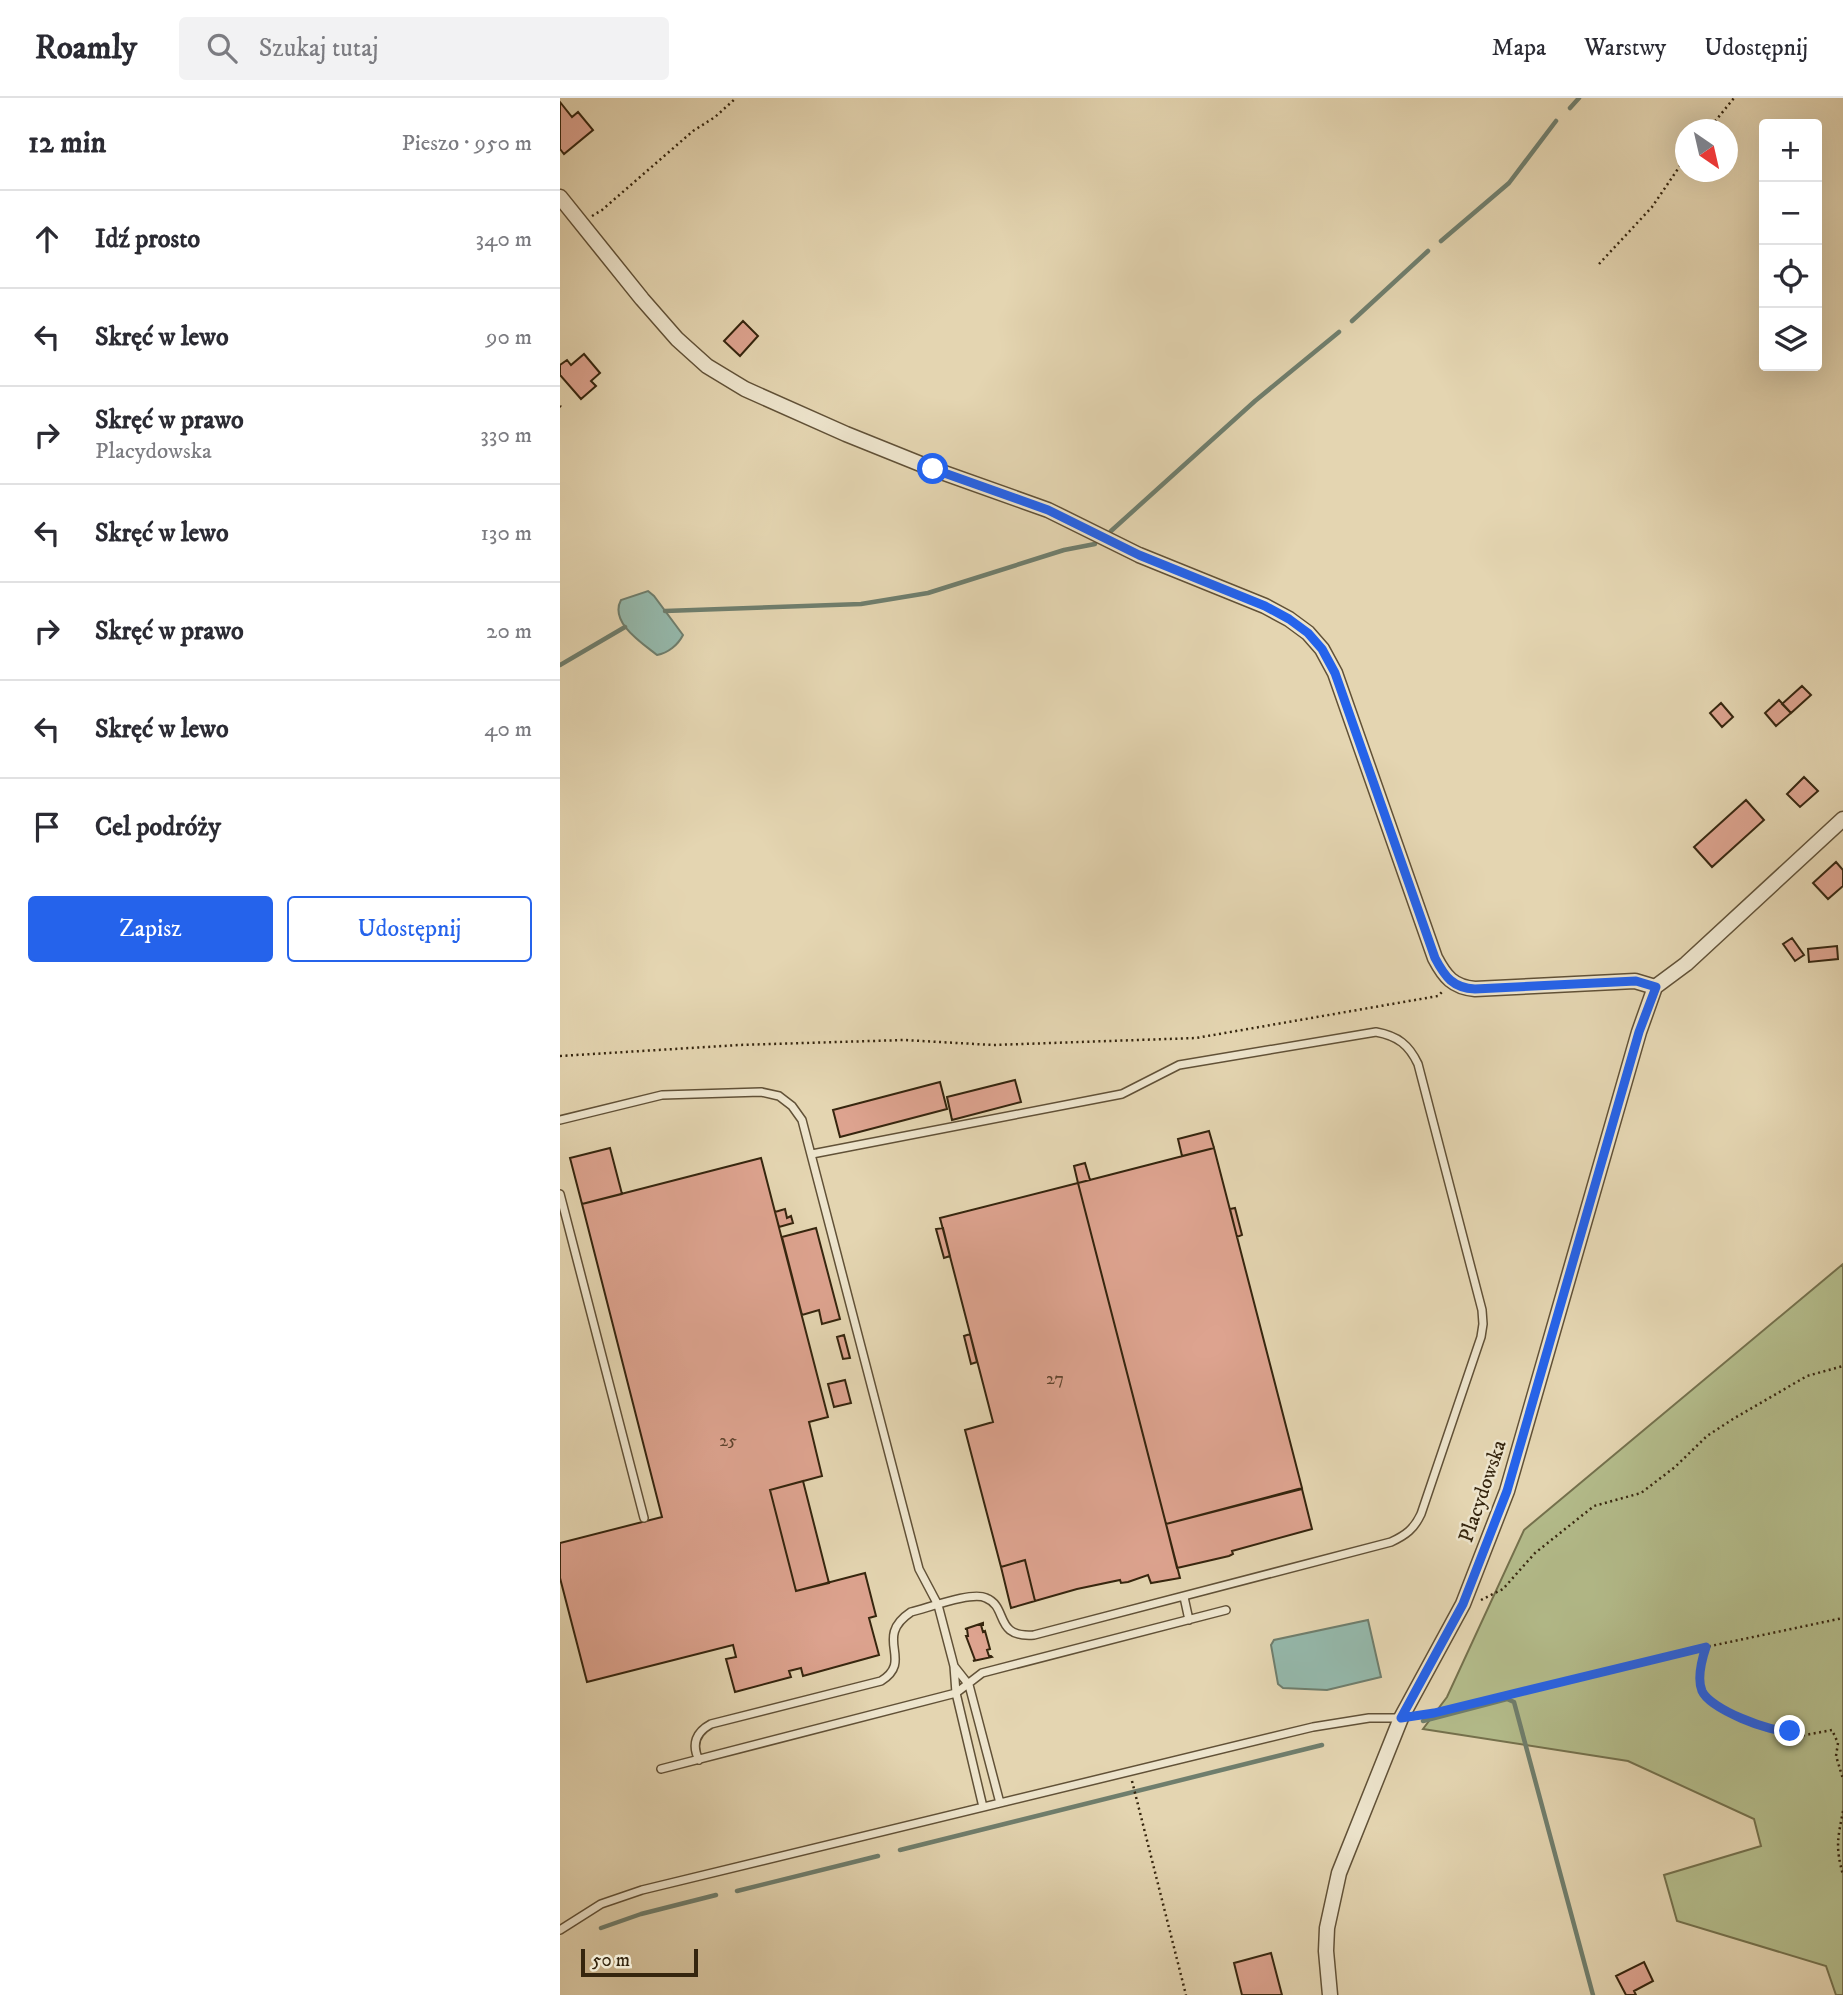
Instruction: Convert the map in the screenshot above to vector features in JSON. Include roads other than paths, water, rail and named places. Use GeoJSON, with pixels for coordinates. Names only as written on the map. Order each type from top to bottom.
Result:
{"type":"FeatureCollection","features":[{"type":"Feature","properties":{"kind":"street"},"geometry":{"type":"LineString","coordinates":[[560,197],[677,339],[707,366],[746,389],[933,469],[1048,510],[1139,555],[1265,606],[1308,633],[1322,649],[1335,673],[1435,958],[1453,984],[1475,989],[1636,981],[1656,987],[1686,964],[1843,819]]}},
{"type":"Feature","properties":{"kind":"street","name":"Placydowska"},"geometry":{"type":"LineString","coordinates":[[1330,1995],[1326,1951],[1331,1899],[1339,1873],[1401,1718],[1463,1604],[1507,1491],[1639,1032],[1656,987]]}},
{"type":"Feature","properties":{"kind":"lane"},"geometry":{"type":"LineString","coordinates":[[699,1760],[694,1745],[696,1737],[702,1729],[711,1724],[881,1681],[891,1675],[895,1666],[895,1628],[902,1618],[911,1612],[977,1595],[989,1598],[1008,1629],[1021,1636],[1034,1635],[1391,1542],[1404,1536],[1415,1527],[1421,1514],[1481,1337],[1483,1324],[1418,1064],[1412,1052],[1392,1035],[1376,1032],[1178,1065],[1122,1094],[812,1154]]}},
{"type":"Feature","properties":{"kind":"lane"},"geometry":{"type":"LineString","coordinates":[[560,1120],[662,1095],[761,1092],[779,1096],[792,1106],[802,1120],[919,1569],[938,1605],[954,1666],[956,1693],[983,1807]]}},
{"type":"Feature","properties":{"kind":"lane"},"geometry":{"type":"LineString","coordinates":[[560,1194],[644,1518]]}},
{"type":"Feature","properties":{"kind":"lane"},"geometry":{"type":"LineString","coordinates":[[1184,1597],[1189,1620]]}},
{"type":"Feature","properties":{"kind":"lane"},"geometry":{"type":"LineString","coordinates":[[661,1769],[956,1693],[982,1673],[1226,1610]]}},
{"type":"Feature","properties":{"kind":"lane"},"geometry":{"type":"LineString","coordinates":[[954,1666],[969,1685],[1000,1803]]}},
{"type":"Feature","properties":{"kind":"lane"},"geometry":{"type":"LineString","coordinates":[[560,1930],[601,1904],[622,1895],[1313,1727],[1369,1718],[1401,1718]]}},
{"type":"Feature","properties":{"kind":"water"},"geometry":{"type":"Polygon","coordinates":[[[648,591],[683,635],[672,648],[657,655],[629,631],[619,616],[621,600],[648,591]]]}},
{"type":"Feature","properties":{"kind":"water"},"geometry":{"type":"Polygon","coordinates":[[[1368,1620],[1381,1677],[1327,1690],[1283,1688],[1278,1684],[1271,1645],[1274,1640],[1368,1620]]]}},
{"type":"Feature","properties":{"kind":"waterway"},"geometry":{"type":"LineString","coordinates":[[1570,108],[1579,98]]}},
{"type":"Feature","properties":{"kind":"waterway"},"geometry":{"type":"LineString","coordinates":[[1441,241],[1509,183],[1556,121]]}},
{"type":"Feature","properties":{"kind":"waterway"},"geometry":{"type":"LineString","coordinates":[[1352,321],[1428,251]]}},
{"type":"Feature","properties":{"kind":"waterway"},"geometry":{"type":"LineString","coordinates":[[1111,531],[1255,401],[1339,332]]}},
{"type":"Feature","properties":{"kind":"waterway"},"geometry":{"type":"LineString","coordinates":[[665,611],[861,604],[928,593],[1064,550],[1095,544]]}},
{"type":"Feature","properties":{"kind":"waterway"},"geometry":{"type":"LineString","coordinates":[[560,665],[625,627]]}},
{"type":"Feature","properties":{"kind":"waterway"},"geometry":{"type":"LineString","coordinates":[[1423,1721],[1507,1699],[1514,1702],[1593,1995]]}},
{"type":"Feature","properties":{"kind":"waterway"},"geometry":{"type":"LineString","coordinates":[[900,1850],[1322,1745]]}},
{"type":"Feature","properties":{"kind":"waterway"},"geometry":{"type":"LineString","coordinates":[[737,1891],[878,1856]]}},
{"type":"Feature","properties":{"kind":"waterway"},"geometry":{"type":"LineString","coordinates":[[601,1928],[641,1914],[716,1895]]}}]}
